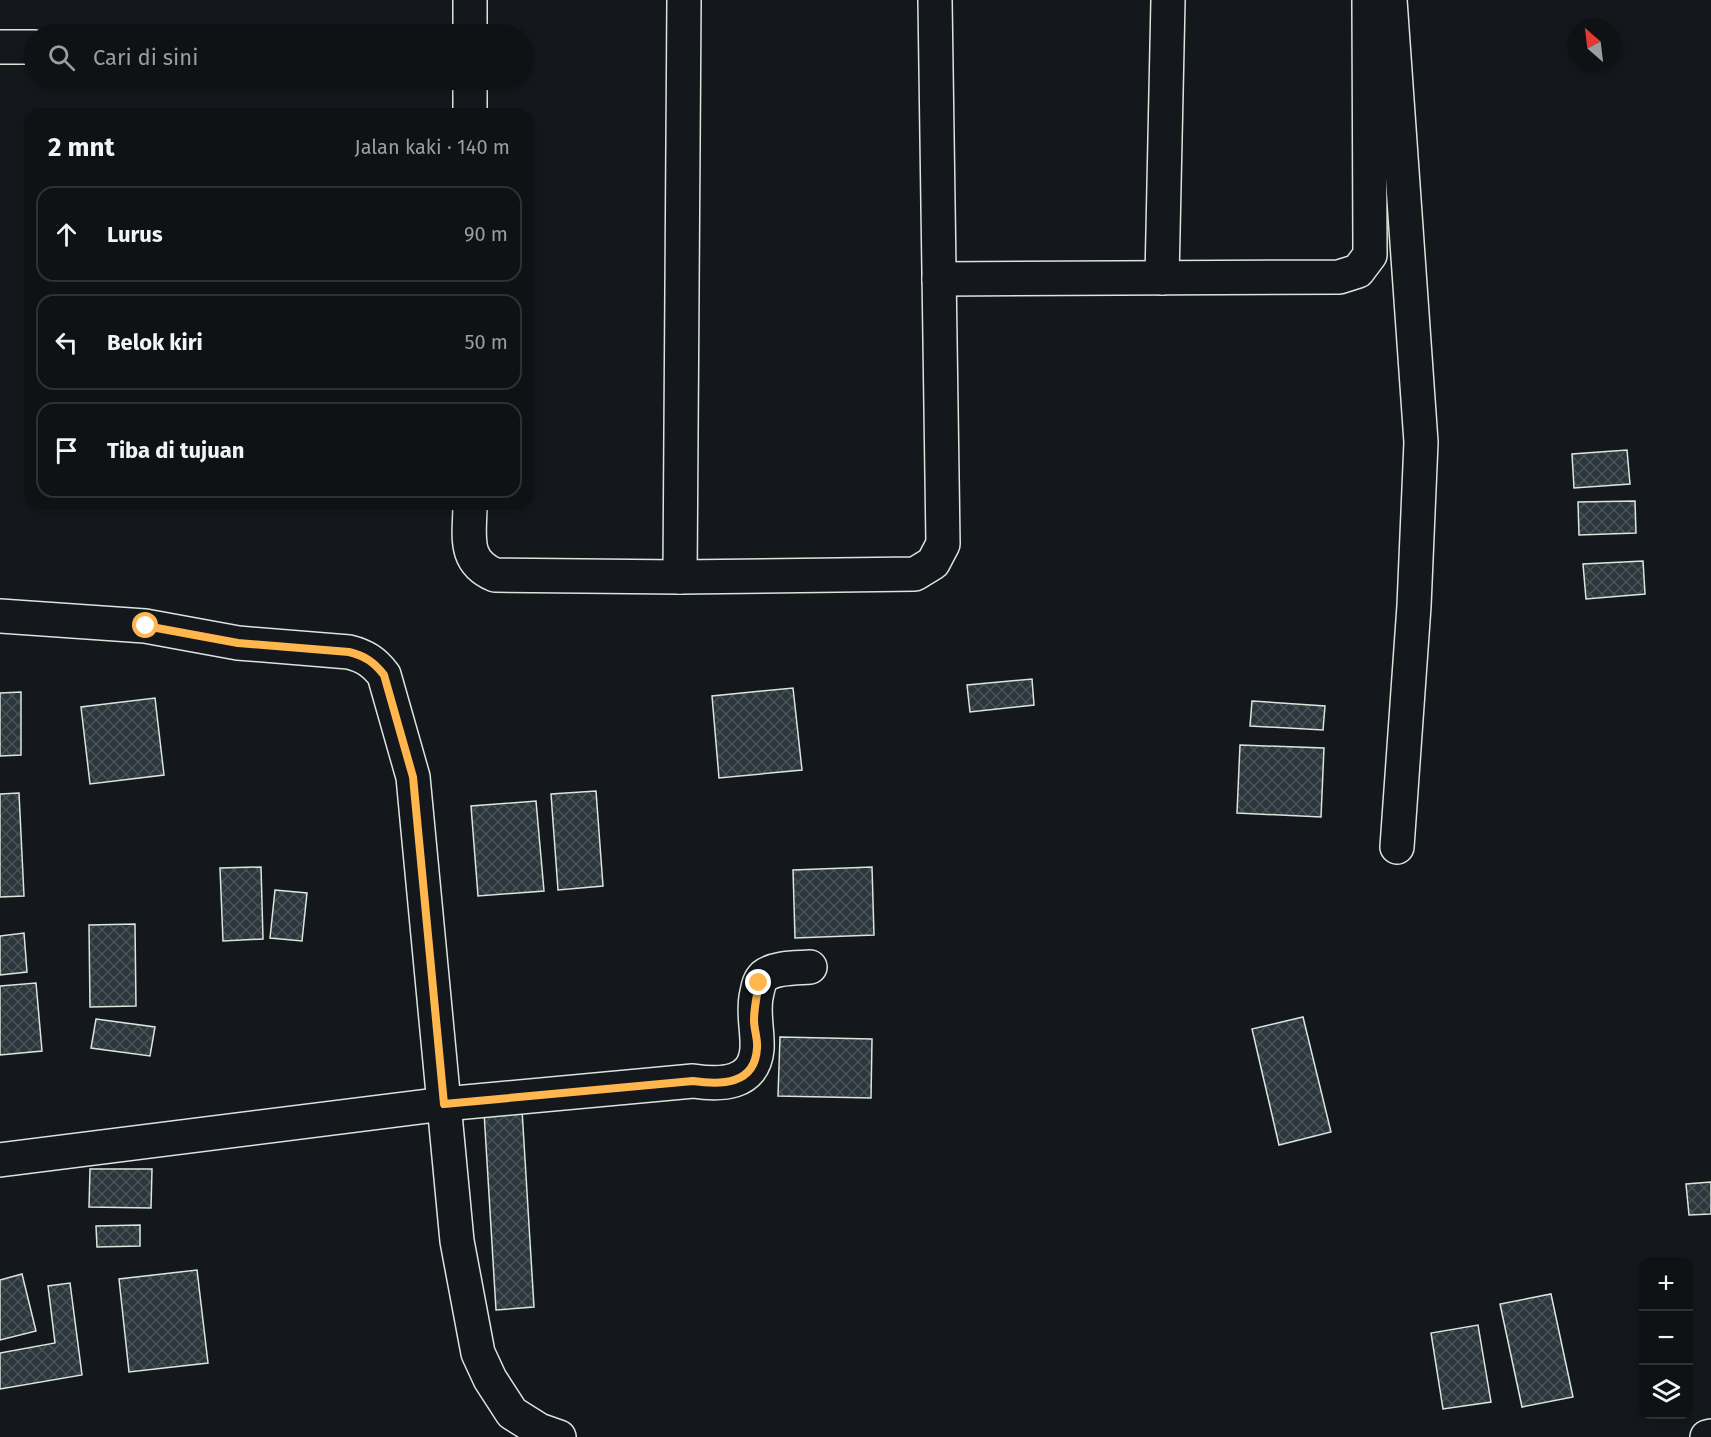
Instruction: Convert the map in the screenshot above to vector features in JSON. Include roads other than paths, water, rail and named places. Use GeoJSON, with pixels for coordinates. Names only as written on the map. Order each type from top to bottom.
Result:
{"type":"FeatureCollection","features":[{"type":"Feature","properties":{"kind":"street"},"geometry":{"type":"LineString","coordinates":[[470,0],[470,24]]}},
{"type":"Feature","properties":{"kind":"street"},"geometry":{"type":"LineString","coordinates":[[680,577],[684,0]]}},
{"type":"Feature","properties":{"kind":"street"},"geometry":{"type":"LineString","coordinates":[[470,510],[470,550],[479,568],[495,575],[680,577],[915,574],[933,563],[943,544],[935,0]]}},
{"type":"Feature","properties":{"kind":"street"},"geometry":{"type":"LineString","coordinates":[[1162,278],[1168,0]]}},
{"type":"Feature","properties":{"kind":"street"},"geometry":{"type":"LineString","coordinates":[[939,279],[1339,277],[1358,271],[1370,255],[1369,0]]}},
{"type":"Feature","properties":{"kind":"street"},"geometry":{"type":"LineString","coordinates":[[1390,0],[1421,442],[1414,606],[1397,847]]}},
{"type":"Feature","properties":{"kind":"street"},"geometry":{"type":"LineString","coordinates":[[0,47],[24,46]]}},
{"type":"Feature","properties":{"kind":"street"},"geometry":{"type":"LineString","coordinates":[[470,90],[470,108]]}},
{"type":"Feature","properties":{"kind":"street"},"geometry":{"type":"LineString","coordinates":[[0,616],[146,626],[238,643],[349,652],[362,655],[375,664],[384,675],[413,777],[457,1241],[478,1353],[490,1379],[512,1413],[539,1430],[559,1437]]}},
{"type":"Feature","properties":{"kind":"street"},"geometry":{"type":"LineString","coordinates":[[0,1160],[444,1104],[693,1081],[716,1084],[734,1082],[748,1073],[755,1062],[757,1047],[754,1019],[759,983],[766,975],[781,969],[810,967]]}}]}
